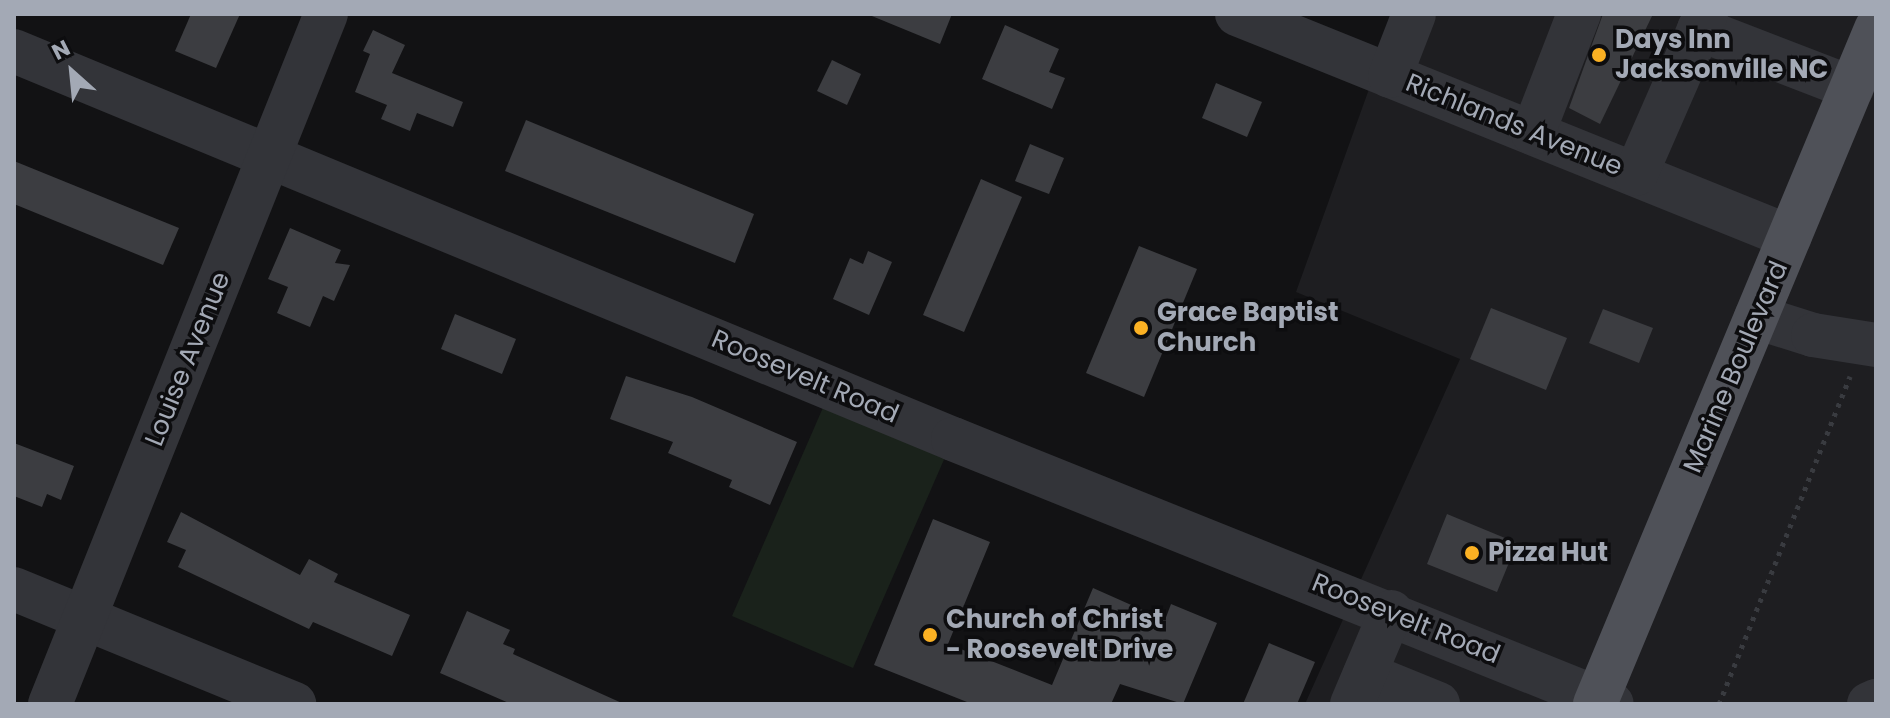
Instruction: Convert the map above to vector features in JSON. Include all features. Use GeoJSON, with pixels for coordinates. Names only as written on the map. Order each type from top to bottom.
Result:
{"type":"FeatureCollection","features":[{"type":"Feature","properties":{"kind":"main road","name":"Marine Boulevard"},"geometry":{"type":"LineString","coordinates":[[1602,702],[1756,317],[1876,29]]}},
{"type":"Feature","properties":{"kind":"street","name":"Louise Avenue"},"geometry":{"type":"LineString","coordinates":[[50,704],[326,14]]}},
{"type":"Feature","properties":{"kind":"street","name":"Richlands Avenue"},"geometry":{"type":"LineString","coordinates":[[1237,14],[1790,237]]}},
{"type":"Feature","properties":{"kind":"street"},"geometry":{"type":"LineString","coordinates":[[1390,76],[1414,14]]}},
{"type":"Feature","properties":{"kind":"street"},"geometry":{"type":"LineString","coordinates":[[1533,133],[1579,14]]}},
{"type":"Feature","properties":{"kind":"street"},"geometry":{"type":"LineString","coordinates":[[1636,174],[1703,22],[1852,88]]}},
{"type":"Feature","properties":{"kind":"street","name":"Roosevelt Road"},"geometry":{"type":"LineString","coordinates":[[14,51],[1391,612],[1602,702]]}},
{"type":"Feature","properties":{"kind":"street"},"geometry":{"type":"LineString","coordinates":[[1756,317],[1870,344]]}},
{"type":"Feature","properties":{"kind":"street"},"geometry":{"type":"LineString","coordinates":[[14,589],[294,704]]}},
{"type":"Feature","properties":{"kind":"street"},"geometry":{"type":"LineString","coordinates":[[1391,612],[1359,689],[1438,704]]}},
{"type":"Feature","properties":{"kind":"street"},"geometry":{"type":"LineString","coordinates":[[1869,704],[1876,701]]}},
{"type":"Feature","properties":{"kind":"path"},"geometry":{"type":"LineString","coordinates":[[1719,704],[1870,344]]}},
{"type":"Feature","properties":{"kind":"shaded area"},"geometry":{"type":"Polygon","coordinates":[[[1396,14],[1876,14],[1876,704],[1305,704],[1460,359],[1296,292],[1396,14]]]}},
{"type":"Feature","properties":{"kind":"shaded area"},"geometry":{"type":"Polygon","coordinates":[[[832,387],[953,439],[853,668],[732,616],[832,387]]]}},
{"type":"Feature","properties":{"kind":"building"},"geometry":{"type":"Polygon","coordinates":[[[191,14],[240,14],[216,68],[175,51],[191,14]]]}},
{"type":"Feature","properties":{"kind":"building"},"geometry":{"type":"Polygon","coordinates":[[[867,14],[952,14],[940,44],[867,14]]]}},
{"type":"Feature","properties":{"kind":"building","name":"Days Inn Jacksonville NC"},"geometry":{"type":"Polygon","coordinates":[[[1603,14],[1653,14],[1600,124],[1569,108],[1603,14]]]}},
{"type":"Feature","properties":{"kind":"building"},"geometry":{"type":"Polygon","coordinates":[[[1005,25],[1059,49],[1049,72],[1065,78],[1052,109],[982,79],[1005,25]]]}},
{"type":"Feature","properties":{"kind":"building"},"geometry":{"type":"Polygon","coordinates":[[[373,30],[405,45],[392,73],[463,102],[453,127],[417,113],[410,131],[381,119],[387,105],[355,92],[370,54],[363,51],[373,30]]]}},
{"type":"Feature","properties":{"kind":"building"},"geometry":{"type":"Polygon","coordinates":[[[832,60],[861,74],[847,105],[817,91],[832,60]]]}},
{"type":"Feature","properties":{"kind":"building"},"geometry":{"type":"Polygon","coordinates":[[[1216,83],[1262,102],[1247,137],[1202,118],[1216,83]]]}},
{"type":"Feature","properties":{"kind":"building"},"geometry":{"type":"Polygon","coordinates":[[[526,120],[754,214],[735,263],[505,171],[526,120]]]}},
{"type":"Feature","properties":{"kind":"building"},"geometry":{"type":"Polygon","coordinates":[[[1030,144],[1064,158],[1049,194],[1015,181],[1030,144]]]}},
{"type":"Feature","properties":{"kind":"building"},"geometry":{"type":"Polygon","coordinates":[[[14,161],[179,228],[163,265],[14,204],[14,161]]]}},
{"type":"Feature","properties":{"kind":"building"},"geometry":{"type":"Polygon","coordinates":[[[981,179],[1022,197],[964,332],[923,315],[981,179]]]}},
{"type":"Feature","properties":{"kind":"building"},"geometry":{"type":"Polygon","coordinates":[[[290,228],[341,250],[335,263],[350,265],[334,301],[323,296],[310,327],[277,313],[288,287],[268,279],[290,228]]]}},
{"type":"Feature","properties":{"kind":"building"},"geometry":{"type":"Polygon","coordinates":[[[1139,246],[1197,269],[1144,397],[1086,373],[1139,246]]]}},
{"type":"Feature","properties":{"kind":"building"},"geometry":{"type":"Polygon","coordinates":[[[868,251],[892,262],[869,315],[833,299],[850,258],[863,264],[868,251]]]}},
{"type":"Feature","properties":{"kind":"building"},"geometry":{"type":"Polygon","coordinates":[[[1491,308],[1567,338],[1546,390],[1470,359],[1491,308]]]}},
{"type":"Feature","properties":{"kind":"building"},"geometry":{"type":"Polygon","coordinates":[[[1603,309],[1653,328],[1639,363],[1589,343],[1603,309]]]}},
{"type":"Feature","properties":{"kind":"building"},"geometry":{"type":"Polygon","coordinates":[[[455,314],[516,339],[502,374],[441,349],[455,314]]]}},
{"type":"Feature","properties":{"kind":"building"},"geometry":{"type":"Polygon","coordinates":[[[626,376],[692,397],[797,442],[770,505],[729,487],[732,480],[668,453],[673,442],[610,419],[626,376]]]}},
{"type":"Feature","properties":{"kind":"building"},"geometry":{"type":"Polygon","coordinates":[[[14,443],[74,466],[61,500],[47,494],[42,507],[14,496],[14,443]]]}},
{"type":"Feature","properties":{"kind":"building"},"geometry":{"type":"Polygon","coordinates":[[[181,512],[300,575],[309,559],[338,574],[334,582],[410,615],[392,656],[313,622],[309,629],[178,567],[186,550],[167,542],[181,512]]]}},
{"type":"Feature","properties":{"kind":"building","name":"Pizza Hut"},"geometry":{"type":"Polygon","coordinates":[[[1447,514],[1517,543],[1497,592],[1427,564],[1447,514]]]}},
{"type":"Feature","properties":{"kind":"building"},"geometry":{"type":"Polygon","coordinates":[[[933,519],[990,542],[948,644],[1052,685],[1093,588],[1165,620],[1171,604],[1217,623],[1183,704],[1120,684],[1111,704],[972,704],[874,665],[933,519]]]}},
{"type":"Feature","properties":{"kind":"building"},"geometry":{"type":"Polygon","coordinates":[[[467,611],[510,630],[503,644],[515,649],[513,654],[624,704],[511,704],[440,673],[467,611]]]}},
{"type":"Feature","properties":{"kind":"building"},"geometry":{"type":"Polygon","coordinates":[[[1269,643],[1315,662],[1297,704],[1243,704],[1269,643]]]}},
{"type":"Feature","properties":{"kind":"place","name":"Days Inn Jacksonville NC"},"geometry":{"type":"Point","coordinates":[1599,55]}},
{"type":"Feature","properties":{"kind":"place","name":"Grace Baptist Church"},"geometry":{"type":"Point","coordinates":[1141,328]}},
{"type":"Feature","properties":{"kind":"place","name":"Pizza Hut"},"geometry":{"type":"Point","coordinates":[1472,553]}},
{"type":"Feature","properties":{"kind":"place","name":"Church of Christ - Roosevelt Drive"},"geometry":{"type":"Point","coordinates":[930,635]}}]}
